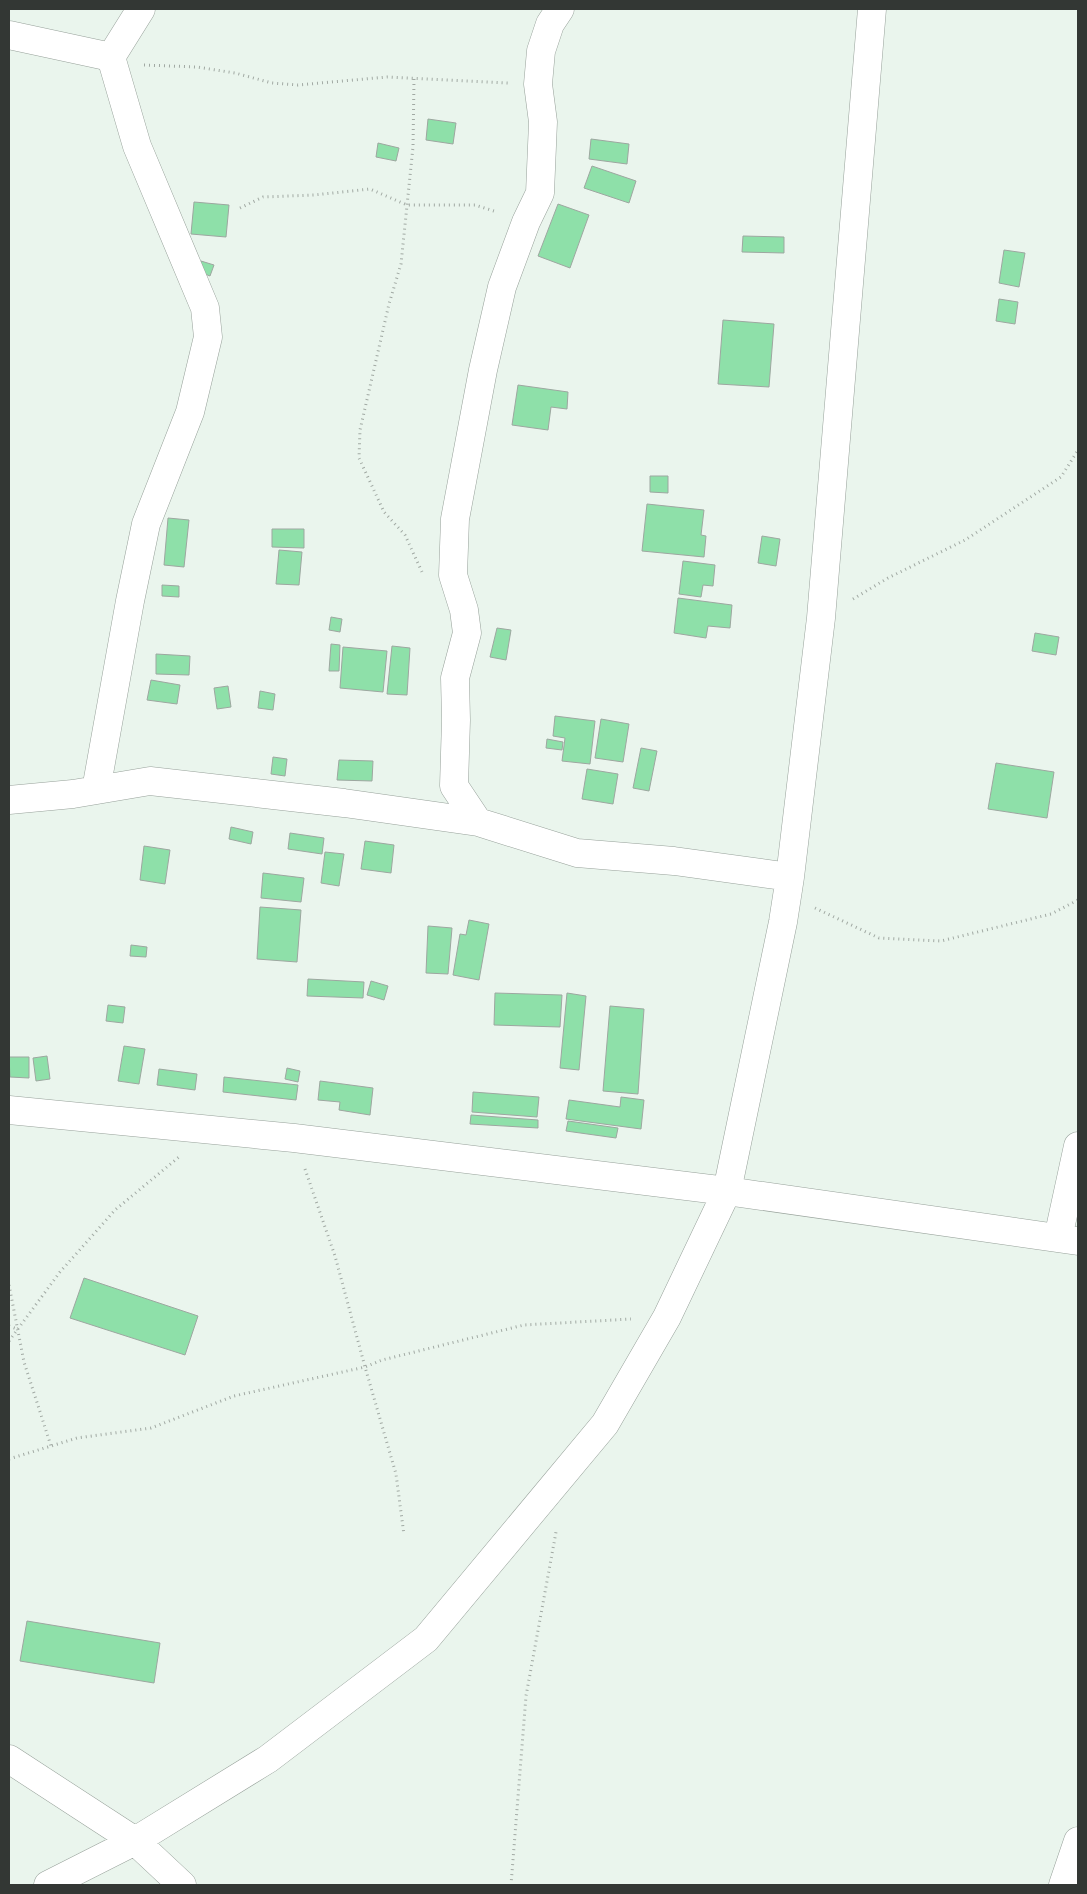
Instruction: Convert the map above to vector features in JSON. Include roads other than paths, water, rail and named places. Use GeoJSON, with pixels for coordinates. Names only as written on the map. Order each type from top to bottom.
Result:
{"type":"FeatureCollection","features":[{"type":"Feature","properties":{"kind":"street"},"geometry":{"type":"LineString","coordinates":[[96,790],[130,601],[146,524],[190,412],[208,337],[205,308],[137,146],[111,57],[141,9]]}},
{"type":"Feature","properties":{"kind":"street"},"geometry":{"type":"LineString","coordinates":[[478,822],[454,786],[455,678],[467,633],[464,610],[453,575],[455,518],[483,370],[500,296],[526,222],[540,193],[543,122],[538,84],[541,51],[550,24],[560,9]]}},
{"type":"Feature","properties":{"kind":"street"},"geometry":{"type":"LineString","coordinates":[[48,1885],[135,1842],[268,1759],[426,1639],[605,1424],[667,1318],[727,1191],[783,922],[790,877],[820,618],[872,9]]}},
{"type":"Feature","properties":{"kind":"street"},"geometry":{"type":"LineString","coordinates":[[9,34],[111,57]]}},
{"type":"Feature","properties":{"kind":"street"},"geometry":{"type":"LineString","coordinates":[[9,800],[96,790],[150,781],[344,803],[478,822],[576,853],[674,861],[790,877]]}},
{"type":"Feature","properties":{"kind":"street"},"geometry":{"type":"LineString","coordinates":[[9,1110],[294,1138],[727,1191],[1068,1240],[1078,1146]]}},
{"type":"Feature","properties":{"kind":"street"},"geometry":{"type":"LineString","coordinates":[[9,1759],[135,1842],[182,1885]]}},
{"type":"Feature","properties":{"kind":"street"},"geometry":{"type":"LineString","coordinates":[[1063,1885],[1078,1841]]}}]}
